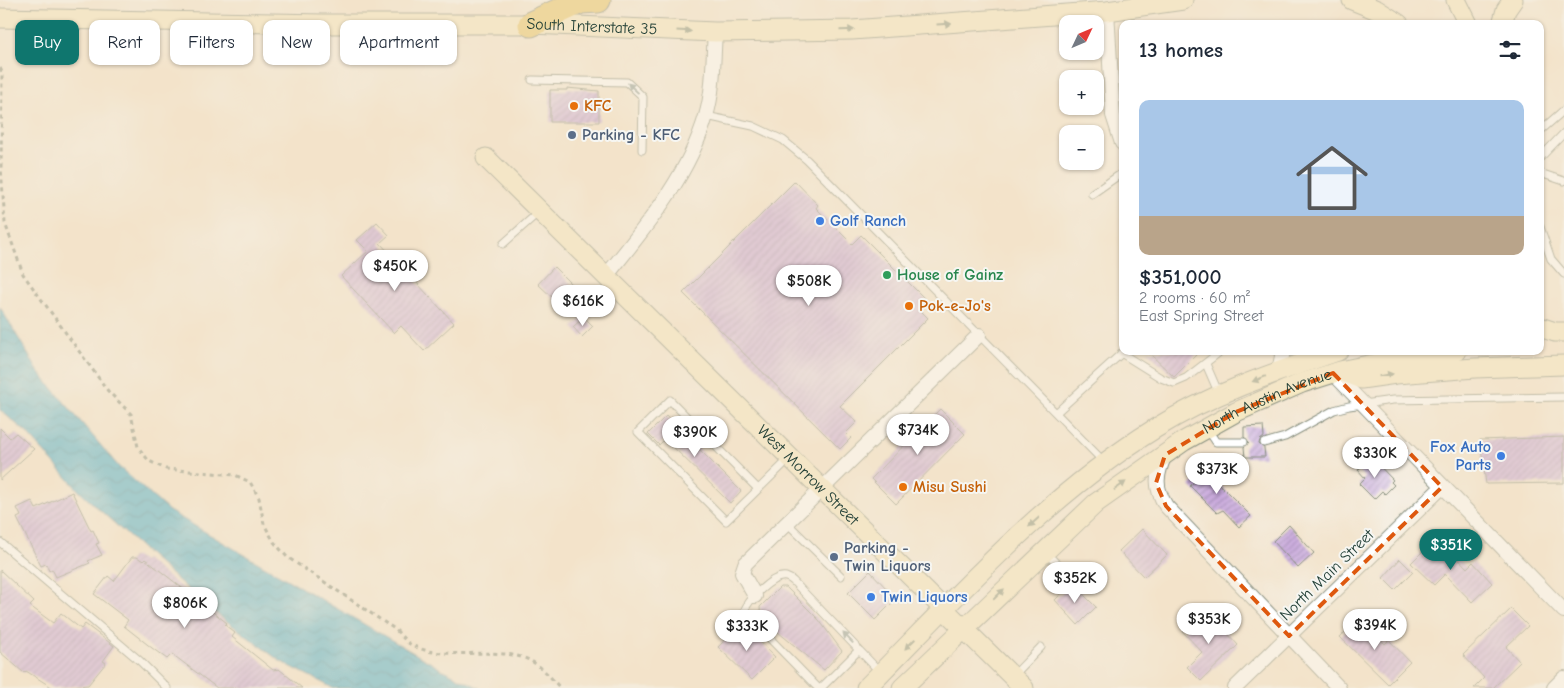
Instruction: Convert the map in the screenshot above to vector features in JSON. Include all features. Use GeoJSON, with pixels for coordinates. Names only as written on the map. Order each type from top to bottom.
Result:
{"type":"FeatureCollection","features":[{"type":"Feature","properties":{"kind":"highway"},"geometry":{"type":"LineString","coordinates":[[530,24],[581,1],[598,0]]}},
{"type":"Feature","properties":{"kind":"main road","name":"South Interstate 35"},"geometry":{"type":"LineString","coordinates":[[0,18],[322,24],[530,24],[715,32],[852,30],[1107,11],[1183,0]]}},
{"type":"Feature","properties":{"kind":"main road"},"geometry":{"type":"LineString","coordinates":[[1352,0],[1377,10],[1392,20]]}},
{"type":"Feature","properties":{"kind":"main road"},"geometry":{"type":"LineString","coordinates":[[1454,20],[1456,0]]}},
{"type":"Feature","properties":{"kind":"main road"},"geometry":{"type":"LineString","coordinates":[[1456,0],[1466,20]]}},
{"type":"Feature","properties":{"kind":"main road"},"geometry":{"type":"LineString","coordinates":[[1503,20],[1506,10],[1513,0]]}},
{"type":"Feature","properties":{"kind":"main road","name":"West Morrow Street"},"geometry":{"type":"LineString","coordinates":[[486,158],[542,210],[1019,682]]}},
{"type":"Feature","properties":{"kind":"main road","name":"North Austin Avenue"},"geometry":{"type":"LineString","coordinates":[[866,688],[1015,539],[1071,489],[1105,464],[1157,428],[1220,395],[1279,371],[1326,355]]}},
{"type":"Feature","properties":{"kind":"main road","name":"North Austin Avenue"},"geometry":{"type":"LineString","coordinates":[[902,688],[1096,503],[1206,428],[1267,398],[1336,372],[1378,362],[1429,355]]}},
{"type":"Feature","properties":{"kind":"main road"},"geometry":{"type":"LineString","coordinates":[[1336,372],[1361,379],[1396,374],[1475,368],[1564,365]]}},
{"type":"Feature","properties":{"kind":"street"},"geometry":{"type":"LineString","coordinates":[[1107,11],[1114,115],[1119,131]]}},
{"type":"Feature","properties":{"kind":"street"},"geometry":{"type":"LineString","coordinates":[[607,274],[639,235],[688,162],[706,116],[712,80],[715,32]]}},
{"type":"Feature","properties":{"kind":"street"},"geometry":{"type":"LineString","coordinates":[[755,596],[742,573],[745,564],[979,335]]}},
{"type":"Feature","properties":{"kind":"street"},"geometry":{"type":"LineString","coordinates":[[1279,371],[1282,355]]}},
{"type":"Feature","properties":{"kind":"street"},"geometry":{"type":"LineString","coordinates":[[1336,372],[1380,423],[1564,611]]}},
{"type":"Feature","properties":{"kind":"street"},"geometry":{"type":"LineString","coordinates":[[1164,455],[1157,472],[1156,484],[1159,495],[1166,506],[1339,688]]}},
{"type":"Feature","properties":{"kind":"street","name":"North Main Street"},"geometry":{"type":"LineString","coordinates":[[1236,688],[1442,487]]}},
{"type":"Feature","properties":{"kind":"street"},"geometry":{"type":"LineString","coordinates":[[1554,688],[1564,678]]}},
{"type":"Feature","properties":{"kind":"lane"},"geometry":{"type":"LineString","coordinates":[[532,80],[627,82],[643,97],[642,150]]}},
{"type":"Feature","properties":{"kind":"lane"},"geometry":{"type":"LineString","coordinates":[[1544,128],[1564,110]]}},
{"type":"Feature","properties":{"kind":"lane"},"geometry":{"type":"LineString","coordinates":[[706,116],[753,126],[783,140],[807,160],[1057,412],[1105,464]]}},
{"type":"Feature","properties":{"kind":"lane"},"geometry":{"type":"LineString","coordinates":[[1544,154],[1564,133]]}},
{"type":"Feature","properties":{"kind":"lane"},"geometry":{"type":"LineString","coordinates":[[1544,174],[1564,181]]}},
{"type":"Feature","properties":{"kind":"lane"},"geometry":{"type":"LineString","coordinates":[[1092,194],[1119,175]]}},
{"type":"Feature","properties":{"kind":"lane"},"geometry":{"type":"LineString","coordinates":[[503,244],[542,210]]}},
{"type":"Feature","properties":{"kind":"lane"},"geometry":{"type":"LineString","coordinates":[[1544,238],[1551,258],[1564,274]]}},
{"type":"Feature","properties":{"kind":"lane"},"geometry":{"type":"LineString","coordinates":[[1057,412],[1119,355]]}},
{"type":"Feature","properties":{"kind":"lane"},"geometry":{"type":"LineString","coordinates":[[1126,355],[1161,378],[1174,383],[1186,378],[1216,355]]}},
{"type":"Feature","properties":{"kind":"lane"},"geometry":{"type":"LineString","coordinates":[[1206,364],[1220,395]]}},
{"type":"Feature","properties":{"kind":"lane"},"geometry":{"type":"LineString","coordinates":[[1264,443],[1285,437],[1334,410],[1362,404],[1393,400],[1564,397]]}},
{"type":"Feature","properties":{"kind":"lane"},"geometry":{"type":"LineString","coordinates":[[758,489],[670,400],[638,432],[726,521],[791,457]]}},
{"type":"Feature","properties":{"kind":"lane"},"geometry":{"type":"LineString","coordinates":[[1206,428],[1216,442],[1244,442]]}},
{"type":"Feature","properties":{"kind":"lane"},"geometry":{"type":"LineString","coordinates":[[787,523],[841,576]]}},
{"type":"Feature","properties":{"kind":"lane"},"geometry":{"type":"LineString","coordinates":[[0,542],[140,661],[166,688]]}},
{"type":"Feature","properties":{"kind":"lane"},"geometry":{"type":"LineString","coordinates":[[1044,551],[1065,572]]}},
{"type":"Feature","properties":{"kind":"lane"},"geometry":{"type":"LineString","coordinates":[[859,650],[819,688],[744,612],[746,605],[771,582],[785,577],[793,581],[859,650],[881,673]]}},
{"type":"Feature","properties":{"kind":"lane"},"geometry":{"type":"LineString","coordinates":[[1019,682],[1040,647]]}},
{"type":"Feature","properties":{"kind":"path"},"geometry":{"type":"LineString","coordinates":[[0,68],[2,72],[3,111],[1,167],[5,223],[23,274],[108,391],[131,414],[138,447],[149,461],[166,469],[235,475],[250,482],[259,498],[264,524],[274,542],[287,557],[396,630],[410,644],[448,653],[486,652],[523,657],[536,665],[560,688]]}},
{"type":"Feature","properties":{"kind":"highlighted area"},"geometry":{"type":"Polygon","coordinates":[[[1333,373],[1442,487],[1289,636],[1166,506],[1156,483],[1165,455],[1236,412],[1333,373]]]}},
{"type":"Feature","properties":{"kind":"water"},"geometry":{"type":"Polygon","coordinates":[[[0,307],[38,371],[119,467],[169,511],[443,670],[480,688],[333,688],[280,661],[213,611],[80,492],[26,432],[0,410],[0,307]]]}},
{"type":"Feature","properties":{"kind":"building","name":"KFC"},"geometry":{"type":"Polygon","coordinates":[[[567,88],[599,91],[599,122],[550,122],[550,90],[567,90],[567,88]]]}},
{"type":"Feature","properties":{"kind":"building"},"geometry":{"type":"Polygon","coordinates":[[[795,181],[818,205],[816,208],[852,244],[861,235],[927,301],[919,309],[928,318],[840,406],[857,422],[846,433],[851,438],[840,449],[683,293],[795,181]]]}},
{"type":"Feature","properties":{"kind":"building"},"geometry":{"type":"Polygon","coordinates":[[[377,222],[389,235],[380,243],[454,323],[424,351],[401,326],[394,333],[341,276],[368,251],[357,240],[377,222]]]}},
{"type":"Feature","properties":{"kind":"building"},"geometry":{"type":"Polygon","coordinates":[[[554,267],[571,284],[555,300],[538,284],[554,267]]]}},
{"type":"Feature","properties":{"kind":"building"},"geometry":{"type":"Polygon","coordinates":[[[584,317],[593,326],[582,337],[573,327],[584,317]]]}},
{"type":"Feature","properties":{"kind":"building"},"geometry":{"type":"Polygon","coordinates":[[[1151,355],[1196,355],[1174,377],[1151,355]]]}},
{"type":"Feature","properties":{"kind":"building"},"geometry":{"type":"Polygon","coordinates":[[[940,409],[965,434],[896,504],[871,479],[940,409]]]}},
{"type":"Feature","properties":{"kind":"building"},"geometry":{"type":"Polygon","coordinates":[[[666,416],[741,491],[730,503],[665,439],[659,445],[648,434],[666,416]]]}},
{"type":"Feature","properties":{"kind":"building"},"geometry":{"type":"Polygon","coordinates":[[[1263,426],[1264,437],[1260,440],[1259,444],[1264,448],[1265,457],[1245,457],[1244,447],[1249,442],[1244,437],[1244,427],[1263,426]]]}},
{"type":"Feature","properties":{"kind":"building"},"geometry":{"type":"Polygon","coordinates":[[[0,428],[10,438],[16,433],[34,449],[0,480],[0,428]]]}},
{"type":"Feature","properties":{"kind":"building"},"geometry":{"type":"Polygon","coordinates":[[[1564,437],[1564,483],[1486,484],[1480,440],[1564,437]]]}},
{"type":"Feature","properties":{"kind":"building"},"geometry":{"type":"Polygon","coordinates":[[[1371,457],[1393,480],[1391,482],[1394,485],[1385,494],[1382,491],[1374,499],[1359,484],[1365,478],[1358,470],[1371,457]]]}},
{"type":"Feature","properties":{"kind":"building"},"geometry":{"type":"Polygon","coordinates":[[[1203,460],[1207,472],[1251,516],[1239,527],[1223,510],[1217,513],[1190,486],[1195,481],[1189,475],[1203,460]]]}},
{"type":"Feature","properties":{"kind":"building"},"geometry":{"type":"Polygon","coordinates":[[[72,492],[91,531],[93,530],[99,543],[96,544],[102,555],[88,561],[90,563],[56,577],[52,569],[49,571],[46,564],[41,566],[17,518],[21,516],[17,508],[32,501],[36,509],[72,492]]]}},
{"type":"Feature","properties":{"kind":"building"},"geometry":{"type":"Polygon","coordinates":[[[1289,525],[1314,553],[1298,568],[1273,541],[1289,525]]]}},
{"type":"Feature","properties":{"kind":"building"},"geometry":{"type":"Polygon","coordinates":[[[1142,529],[1167,555],[1144,577],[1119,551],[1142,529]]]}},
{"type":"Feature","properties":{"kind":"building"},"geometry":{"type":"Polygon","coordinates":[[[1432,542],[1442,552],[1447,547],[1467,568],[1473,562],[1492,583],[1472,602],[1445,574],[1434,585],[1411,563],[1432,542]]]}},
{"type":"Feature","properties":{"kind":"building"},"geometry":{"type":"Polygon","coordinates":[[[132,557],[137,557],[143,561],[145,559],[227,623],[225,625],[235,633],[232,637],[273,670],[279,669],[302,688],[217,688],[172,654],[167,659],[152,648],[124,626],[128,620],[94,594],[108,576],[114,581],[132,557]]]}},
{"type":"Feature","properties":{"kind":"building"},"geometry":{"type":"Polygon","coordinates":[[[1400,559],[1413,572],[1395,590],[1383,578],[1400,559]]]}},
{"type":"Feature","properties":{"kind":"building"},"geometry":{"type":"Polygon","coordinates":[[[0,570],[34,602],[30,606],[53,623],[61,613],[81,629],[85,624],[114,646],[103,661],[106,663],[88,685],[53,688],[26,671],[24,673],[0,652],[0,570]]]}},
{"type":"Feature","properties":{"kind":"building","name":"Twin Liquors"},"geometry":{"type":"Polygon","coordinates":[[[870,571],[888,590],[885,593],[894,601],[875,620],[848,593],[870,571]]]}},
{"type":"Feature","properties":{"kind":"building"},"geometry":{"type":"Polygon","coordinates":[[[1072,583],[1096,607],[1078,625],[1055,600],[1072,583]]]}},
{"type":"Feature","properties":{"kind":"building"},"geometry":{"type":"Polygon","coordinates":[[[780,587],[786,587],[819,620],[842,651],[824,670],[761,618],[760,607],[780,587]]]}},
{"type":"Feature","properties":{"kind":"building"},"geometry":{"type":"Polygon","coordinates":[[[1511,609],[1528,626],[1506,647],[1520,662],[1493,688],[1474,688],[1484,678],[1463,655],[1511,609]]]}},
{"type":"Feature","properties":{"kind":"building"},"geometry":{"type":"Polygon","coordinates":[[[1206,610],[1238,645],[1201,681],[1187,667],[1202,652],[1183,632],[1206,610]]]}},
{"type":"Feature","properties":{"kind":"building"},"geometry":{"type":"Polygon","coordinates":[[[1360,618],[1385,644],[1389,640],[1410,662],[1388,684],[1340,637],[1360,618]]]}},
{"type":"Feature","properties":{"kind":"building"},"geometry":{"type":"Polygon","coordinates":[[[742,623],[775,657],[752,680],[718,647],[742,623]]]}},
{"type":"Feature","properties":{"kind":"place","name":"KFC"},"geometry":{"type":"Point","coordinates":[574,106]}},
{"type":"Feature","properties":{"kind":"place","name":"Parking - KFC"},"geometry":{"type":"Point","coordinates":[572,135]}},
{"type":"Feature","properties":{"kind":"place","name":"Golf Ranch"},"geometry":{"type":"Point","coordinates":[820,221]}},
{"type":"Feature","properties":{"kind":"place","name":"House of Gainz"},"geometry":{"type":"Point","coordinates":[887,275]}},
{"type":"Feature","properties":{"kind":"place","name":"Pok-e-Jo's"},"geometry":{"type":"Point","coordinates":[909,306]}},
{"type":"Feature","properties":{"kind":"place","name":"Fox Auto Parts"},"geometry":{"type":"Point","coordinates":[1501,456]}},
{"type":"Feature","properties":{"kind":"place","name":"Misu Sushi"},"geometry":{"type":"Point","coordinates":[903,487]}},
{"type":"Feature","properties":{"kind":"place","name":"Parking - Twin Liquors"},"geometry":{"type":"Point","coordinates":[834,557]}},
{"type":"Feature","properties":{"kind":"place","name":"Twin Liquors"},"geometry":{"type":"Point","coordinates":[871,597]}}]}
